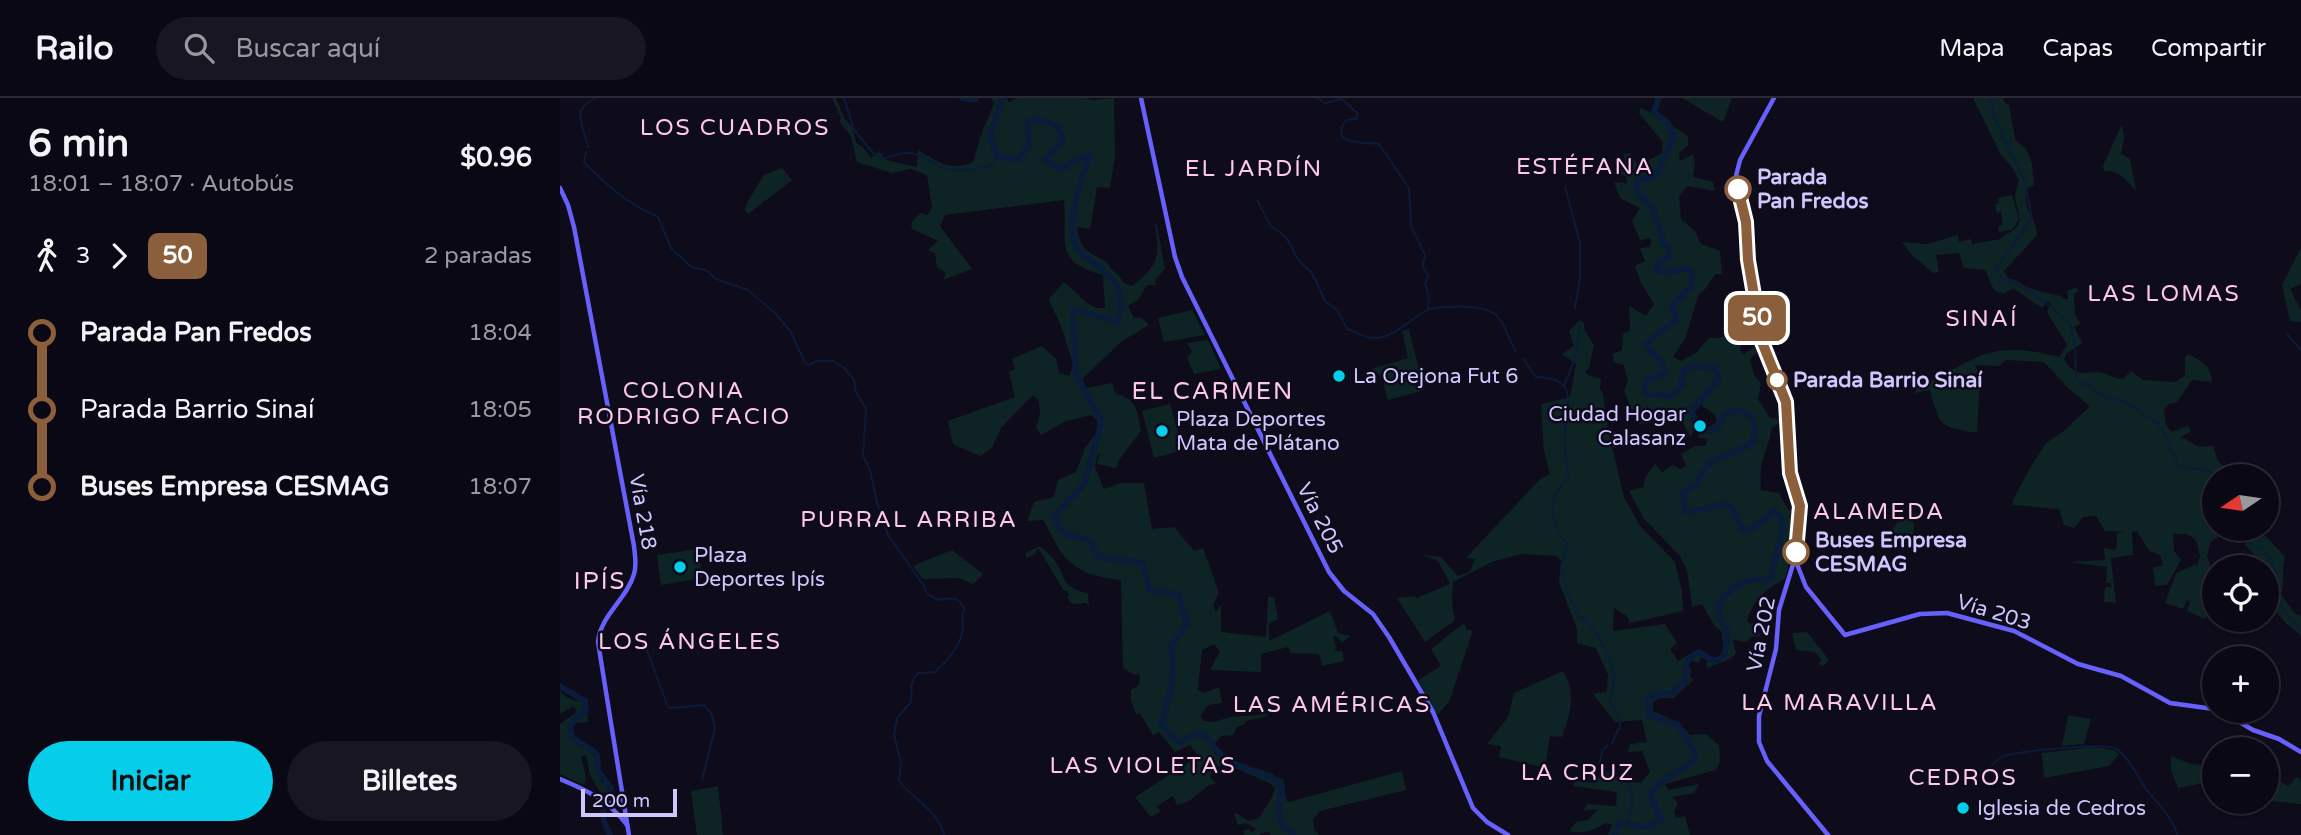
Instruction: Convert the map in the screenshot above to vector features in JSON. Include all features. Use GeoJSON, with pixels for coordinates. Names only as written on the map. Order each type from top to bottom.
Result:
{"type":"FeatureCollection","features":[{"type":"Feature","properties":{"kind":"main road","name":"Vía 205"},"geometry":{"type":"LineString","coordinates":[[1141,98],[1175,257],[1195,306],[1323,561],[1339,585],[1369,610],[1389,637],[1433,712],[1473,808],[1487,822],[1508,835]]}},
{"type":"Feature","properties":{"kind":"main road","name":"Vía 202"},"geometry":{"type":"LineString","coordinates":[[1774,98],[1740,160],[1736,176],[1746,222],[1748,260],[1762,342],[1786,402],[1790,473],[1800,506],[1795,558],[1779,610],[1776,649],[1759,716],[1759,742],[1774,771],[1828,835]]}},
{"type":"Feature","properties":{"kind":"main road","name":"Vía 218"},"geometry":{"type":"LineString","coordinates":[[560,188],[568,205],[576,236],[635,554],[633,578],[601,630],[598,642],[629,835]]}},
{"type":"Feature","properties":{"kind":"main road","name":"Vía 203"},"geometry":{"type":"LineString","coordinates":[[1795,558],[1814,597],[1845,635],[1920,614],[1939,612],[1957,615],[2014,631],[2078,664],[2121,676],[2170,703],[2202,707]]}},
{"type":"Feature","properties":{"kind":"main road"},"geometry":{"type":"LineString","coordinates":[[1791,574],[1800,573]]}},
{"type":"Feature","properties":{"kind":"main road"},"geometry":{"type":"LineString","coordinates":[[2241,723],[2279,739],[2301,752]]}},
{"type":"Feature","properties":{"kind":"main road"},"geometry":{"type":"LineString","coordinates":[[560,779],[594,794],[627,826]]}},
{"type":"Feature","properties":{"kind":"main road"},"geometry":{"type":"LineString","coordinates":[[606,803],[618,803],[622,793]]}},
{"type":"Feature","properties":{"kind":"green space"},"geometry":{"type":"Polygon","coordinates":[[[832,98],[836,98],[844,118],[852,127],[856,143],[863,147],[871,158],[879,151],[886,160],[917,167],[918,150],[951,166],[973,162],[994,104],[991,98],[1007,98],[1008,102],[1018,98],[1114,98],[1115,157],[1110,188],[1097,187],[1090,229],[1077,227],[1078,235],[1086,249],[1107,262],[1123,283],[1132,286],[1148,272],[1156,260],[1155,224],[1165,269],[1155,280],[1156,285],[1147,285],[1138,300],[1128,306],[1134,318],[1142,318],[1149,325],[1122,341],[1078,383],[1082,389],[1112,383],[1116,394],[1129,399],[1137,412],[1141,431],[1116,468],[1097,464],[1100,454],[1097,456],[1095,467],[1104,489],[1121,483],[1144,483],[1152,529],[1174,527],[1194,551],[1203,548],[1219,593],[1213,605],[1216,612],[1221,605],[1221,632],[1266,637],[1268,597],[1274,597],[1278,619],[1269,624],[1269,641],[1330,611],[1338,633],[1350,636],[1342,643],[1336,636],[1333,637],[1337,648],[1334,649],[1342,651],[1344,661],[1322,666],[1319,654],[1291,653],[1288,647],[1261,654],[1261,672],[1210,670],[1220,651],[1214,644],[1202,650],[1198,690],[1204,693],[1219,687],[1222,703],[1207,707],[1201,716],[1203,721],[1268,714],[1246,721],[1237,727],[1233,735],[1221,736],[1212,747],[1215,754],[1227,759],[1234,758],[1237,766],[1283,779],[1286,800],[1289,802],[1402,771],[1406,790],[1320,811],[1313,820],[1314,829],[1319,835],[1271,835],[1268,831],[1259,835],[1244,835],[1243,831],[1249,829],[1252,832],[1257,829],[1246,823],[1238,825],[1234,814],[1249,821],[1259,818],[1275,788],[1227,764],[1214,768],[1210,777],[1216,783],[1209,785],[1189,801],[1177,805],[1173,796],[1157,806],[1160,812],[1151,817],[1135,797],[1193,760],[1196,762],[1198,756],[1190,745],[1175,752],[1159,732],[1153,735],[1140,713],[1136,714],[1131,690],[1139,685],[1140,675],[1123,668],[1121,580],[1079,569],[1059,549],[1043,520],[1027,521],[1034,502],[1054,497],[1058,480],[1076,472],[1085,448],[1097,432],[1097,421],[1092,415],[1066,421],[1041,435],[1036,427],[1040,414],[1039,401],[1033,395],[1001,428],[992,448],[980,456],[953,444],[948,421],[1015,397],[1009,372],[1015,369],[1012,359],[1042,346],[1056,359],[1059,373],[1069,376],[1074,366],[1049,299],[1064,282],[1088,303],[1105,308],[1103,275],[1087,270],[1069,256],[1065,238],[1064,200],[945,215],[940,226],[972,269],[943,280],[946,273],[937,267],[935,253],[928,250],[938,241],[912,229],[911,223],[920,213],[928,215],[932,207],[927,175],[910,169],[892,173],[857,162],[851,136],[839,121],[841,118],[832,98]]]}},
{"type":"Feature","properties":{"kind":"green space"},"geometry":{"type":"Polygon","coordinates":[[[1682,98],[1732,98],[1723,122],[1682,98]]]}},
{"type":"Feature","properties":{"kind":"green space"},"geometry":{"type":"Polygon","coordinates":[[[1973,98],[2003,98],[2006,104],[2009,104],[2015,139],[2026,149],[2032,164],[2034,185],[2027,188],[2026,202],[2037,235],[2004,271],[2009,279],[2064,299],[2068,299],[2067,291],[2077,287],[2078,292],[2074,294],[2075,314],[2080,324],[2074,327],[2082,343],[2066,354],[2064,360],[2070,367],[2079,373],[2106,374],[2120,379],[2131,371],[2143,380],[2176,382],[2185,375],[2185,357],[2188,354],[2202,362],[2210,371],[2212,382],[2192,380],[2177,402],[2164,409],[2166,425],[2171,432],[2188,426],[2191,431],[2181,437],[2199,447],[2213,446],[2221,464],[2202,464],[2202,541],[2212,541],[2207,555],[2202,555],[2202,618],[2187,611],[2190,602],[2187,600],[2183,609],[2165,603],[2176,573],[2198,564],[2200,556],[2196,540],[2187,534],[2173,534],[2174,551],[2181,560],[2167,585],[2155,586],[2153,567],[2163,566],[2160,555],[2149,551],[2137,531],[2132,532],[2133,555],[2111,558],[2116,603],[2104,602],[2105,587],[2112,587],[2111,583],[2106,583],[2107,567],[2069,562],[2105,560],[2104,548],[2114,550],[2117,547],[2117,533],[2125,532],[2105,531],[2096,516],[2083,517],[2074,528],[2064,525],[2059,509],[2013,505],[2030,468],[2046,443],[2065,430],[2090,406],[2069,389],[2044,362],[2006,360],[1999,366],[1975,365],[1980,376],[1977,433],[1943,423],[1936,412],[1930,390],[1915,393],[1917,386],[1911,376],[1928,383],[1992,352],[2031,351],[2059,357],[2067,345],[2047,312],[2051,304],[2047,301],[2042,308],[2013,288],[2003,294],[1994,290],[1985,270],[1964,268],[1959,253],[1936,255],[1939,272],[1933,273],[1911,254],[1902,242],[1927,244],[1958,235],[1959,242],[1971,239],[1972,244],[2001,239],[2014,230],[2019,222],[2015,197],[2019,180],[2001,155],[1973,98]]]}},
{"type":"Feature","properties":{"kind":"green space"},"geometry":{"type":"Polygon","coordinates":[[[1640,108],[1653,113],[1688,136],[1688,145],[1679,153],[1680,161],[1693,154],[1693,177],[1713,182],[1715,191],[1687,186],[1679,196],[1681,219],[1695,231],[1701,244],[1720,251],[1722,274],[1715,274],[1698,295],[1686,337],[1673,357],[1681,361],[1696,353],[1709,338],[1719,338],[1729,333],[1742,338],[1740,351],[1744,354],[1756,346],[1758,352],[1750,359],[1754,375],[1761,383],[1758,399],[1770,418],[1781,419],[1780,423],[1771,428],[1762,464],[1761,490],[1779,493],[1788,510],[1795,509],[1791,556],[1785,579],[1760,596],[1747,622],[1754,624],[1761,636],[1751,637],[1746,642],[1733,640],[1736,654],[1707,668],[1706,662],[1724,656],[1722,632],[1716,628],[1702,604],[1692,607],[1687,570],[1680,556],[1644,519],[1629,491],[1643,487],[1646,476],[1655,464],[1662,472],[1673,465],[1680,469],[1686,466],[1681,454],[1695,446],[1706,446],[1707,439],[1698,437],[1700,431],[1705,431],[1717,421],[1714,414],[1700,404],[1691,414],[1698,426],[1690,437],[1682,420],[1639,424],[1638,414],[1632,410],[1624,391],[1628,381],[1624,365],[1614,362],[1613,354],[1622,350],[1623,334],[1630,330],[1629,306],[1646,316],[1654,304],[1641,283],[1635,266],[1645,261],[1640,248],[1650,247],[1651,238],[1640,240],[1632,221],[1640,208],[1620,198],[1614,182],[1627,183],[1626,176],[1617,174],[1617,167],[1625,165],[1624,154],[1630,153],[1637,164],[1662,153],[1663,142],[1639,113],[1640,108]]]}},
{"type":"Feature","properties":{"kind":"green space"},"geometry":{"type":"Polygon","coordinates":[[[2122,124],[2124,138],[2121,154],[2130,159],[2136,191],[2119,174],[2104,171],[2103,166],[2122,124]]]}},
{"type":"Feature","properties":{"kind":"green space"},"geometry":{"type":"Polygon","coordinates":[[[782,168],[792,180],[748,214],[745,210],[748,201],[764,175],[782,168]]]}},
{"type":"Feature","properties":{"kind":"green space"},"geometry":{"type":"Polygon","coordinates":[[[2012,195],[2019,219],[2012,230],[1999,232],[1998,226],[2003,225],[2001,212],[1997,213],[1995,204],[1999,203],[1998,198],[2012,195]]]}},
{"type":"Feature","properties":{"kind":"green space"},"geometry":{"type":"Polygon","coordinates":[[[2301,248],[2301,284],[2290,289],[2301,310],[2301,322],[2290,321],[2282,285],[2301,248]]]}},
{"type":"Feature","properties":{"kind":"green space"},"geometry":{"type":"Polygon","coordinates":[[[1192,310],[1205,335],[1164,342],[1158,318],[1192,310]]]}},
{"type":"Feature","properties":{"kind":"green space"},"geometry":{"type":"Polygon","coordinates":[[[1580,320],[1594,345],[1589,368],[1585,371],[1588,375],[1601,379],[1600,389],[1624,497],[1640,526],[1675,562],[1682,591],[1683,611],[1630,623],[1627,616],[1614,608],[1613,631],[1665,624],[1677,643],[1670,649],[1678,661],[1693,652],[1702,655],[1698,663],[1691,660],[1688,666],[1693,680],[1674,698],[1659,698],[1653,702],[1653,711],[1679,723],[1690,735],[1706,734],[1719,745],[1720,761],[1716,770],[1665,784],[1668,790],[1699,784],[1694,793],[1672,797],[1678,803],[1674,812],[1676,818],[1685,816],[1690,835],[1608,835],[1612,825],[1606,823],[1588,831],[1569,831],[1576,822],[1588,820],[1598,809],[1583,811],[1587,804],[1616,806],[1617,792],[1573,786],[1575,781],[1595,783],[1601,772],[1641,783],[1650,772],[1642,751],[1628,752],[1630,744],[1647,742],[1642,720],[1615,722],[1594,695],[1607,692],[1608,675],[1596,648],[1577,643],[1577,629],[1559,582],[1561,561],[1557,556],[1521,554],[1492,562],[1453,582],[1455,620],[1425,642],[1397,598],[1417,598],[1450,584],[1438,561],[1422,555],[1441,557],[1458,576],[1469,572],[1475,559],[1466,558],[1539,480],[1550,474],[1544,451],[1541,404],[1570,397],[1576,364],[1562,354],[1574,346],[1569,331],[1580,320]]]}},
{"type":"Feature","properties":{"kind":"green space"},"geometry":{"type":"Polygon","coordinates":[[[1409,329],[1424,390],[1388,400],[1382,377],[1372,369],[1408,358],[1402,331],[1409,329]]]}},
{"type":"Feature","properties":{"kind":"green space"},"geometry":{"type":"Polygon","coordinates":[[[1208,340],[1221,369],[1194,374],[1187,358],[1192,352],[1187,343],[1208,340]]]}},
{"type":"Feature","properties":{"kind":"green space","name":"Plaza Deportes Mata de Plátano"},"geometry":{"type":"Polygon","coordinates":[[[1170,404],[1183,450],[1154,458],[1142,411],[1170,404]]]}},
{"type":"Feature","properties":{"kind":"green space"},"geometry":{"type":"Polygon","coordinates":[[[1900,519],[1914,519],[1913,540],[1890,547],[1886,531],[1893,529],[1900,519]]]}},
{"type":"Feature","properties":{"kind":"green space"},"geometry":{"type":"Polygon","coordinates":[[[2246,541],[2270,541],[2285,557],[2281,594],[2295,614],[2301,616],[2301,636],[2279,615],[2279,555],[2255,555],[2245,545],[2246,541]]]}},
{"type":"Feature","properties":{"kind":"green space"},"geometry":{"type":"Polygon","coordinates":[[[1040,546],[1053,558],[1068,585],[1088,593],[1089,606],[1086,603],[1072,604],[1067,597],[1070,595],[1064,591],[1039,549],[1027,558],[1025,553],[1040,546]]]}},
{"type":"Feature","properties":{"kind":"green space","name":"Plaza Deportes Ipís"},"geometry":{"type":"Polygon","coordinates":[[[698,549],[702,578],[661,585],[657,555],[698,549]]]}},
{"type":"Feature","properties":{"kind":"green space"},"geometry":{"type":"Polygon","coordinates":[[[952,550],[983,574],[973,584],[958,578],[923,579],[913,566],[952,550]]]}},
{"type":"Feature","properties":{"kind":"green space"},"geometry":{"type":"Polygon","coordinates":[[[1464,623],[1467,630],[1473,630],[1449,702],[1437,715],[1418,680],[1441,666],[1431,649],[1464,623]]]}},
{"type":"Feature","properties":{"kind":"green space"},"geometry":{"type":"Polygon","coordinates":[[[1807,632],[1829,660],[1823,666],[1819,664],[1821,659],[1815,652],[1796,650],[1792,633],[1807,632]]]}},
{"type":"Feature","properties":{"kind":"green space"},"geometry":{"type":"Polygon","coordinates":[[[1563,671],[1570,688],[1570,712],[1562,737],[1550,736],[1545,768],[1499,757],[1501,746],[1487,744],[1508,717],[1514,693],[1563,671]]]}},
{"type":"Feature","properties":{"kind":"green space"},"geometry":{"type":"Polygon","coordinates":[[[560,689],[566,696],[582,702],[587,708],[588,722],[574,723],[573,742],[590,745],[601,782],[609,787],[607,793],[600,792],[590,775],[586,755],[581,757],[586,778],[584,785],[560,774],[560,724],[577,712],[574,706],[560,714],[560,689]]]}},
{"type":"Feature","properties":{"kind":"green space"},"geometry":{"type":"Polygon","coordinates":[[[2068,715],[2091,719],[2084,744],[2062,746],[2068,715]]]}},
{"type":"Feature","properties":{"kind":"green space"},"geometry":{"type":"Polygon","coordinates":[[[2094,747],[2114,750],[2119,754],[2109,766],[2044,778],[2042,753],[2094,747]]]}},
{"type":"Feature","properties":{"kind":"green space"},"geometry":{"type":"Polygon","coordinates":[[[2171,756],[2191,764],[2202,765],[2202,783],[2178,788],[2171,771],[2171,756]]]}},
{"type":"Feature","properties":{"kind":"green space"},"geometry":{"type":"Polygon","coordinates":[[[2297,777],[2301,781],[2301,804],[2279,802],[2279,781],[2288,786],[2297,777]]]}},
{"type":"Feature","properties":{"kind":"green space"},"geometry":{"type":"Polygon","coordinates":[[[718,786],[723,835],[697,835],[691,791],[718,786]]]}},
{"type":"Feature","properties":{"kind":"waterway"},"geometry":{"type":"LineString","coordinates":[[588,147],[580,119],[583,108],[596,98]]}},
{"type":"Feature","properties":{"kind":"waterway"},"geometry":{"type":"LineString","coordinates":[[844,98],[854,130],[873,153],[882,159],[913,153],[941,167],[964,170],[994,163],[997,156]]}},
{"type":"Feature","properties":{"kind":"waterway"},"geometry":{"type":"LineString","coordinates":[[962,98],[976,98]]}},
{"type":"Feature","properties":{"kind":"waterway"},"geometry":{"type":"LineString","coordinates":[[1003,98],[990,135],[997,156],[1018,160],[1029,145],[1028,121],[1037,119],[1057,126],[1063,139],[1045,160],[1061,169],[1090,154],[1075,202],[1072,228],[1074,240],[1080,253],[1099,267],[1117,286],[1121,301],[1117,322],[1074,309],[1076,375],[1102,421],[1084,484],[1054,516],[1062,532],[1090,541],[1098,557],[1143,563],[1149,590],[1179,595],[1187,623],[1171,647],[1173,676],[1161,724],[1180,743],[1193,735],[1203,733],[1220,754],[1232,763],[1277,781],[1282,786],[1279,812],[1282,825],[1293,835]]}},
{"type":"Feature","properties":{"kind":"waterway"},"geometry":{"type":"LineString","coordinates":[[1317,98],[1325,103],[1342,99],[1358,114],[1356,119],[1346,120],[1342,134],[1350,141],[1379,144],[1409,188],[1411,226],[1425,255],[1423,267],[1428,276],[1425,284],[1429,296],[1428,309],[1484,309],[1501,321],[1516,352]]}},
{"type":"Feature","properties":{"kind":"waterway"},"geometry":{"type":"LineString","coordinates":[[1615,835],[1619,823],[1649,827],[1661,819],[1650,795],[1657,785],[1695,760],[1695,752],[1678,725],[1649,715],[1648,697],[1670,694],[1685,683],[1687,664],[1694,654],[1699,652],[1714,660],[1722,657],[1728,631],[1722,623],[1718,605],[1738,585],[1752,580],[1767,581],[1771,577],[1783,529],[1781,518],[1775,511],[1750,530],[1742,529],[1731,506],[1725,504],[1685,511],[1683,495],[1688,488],[1697,484],[1709,464],[1753,442],[1755,429],[1752,417],[1741,410],[1725,413],[1713,430],[1700,425],[1691,412],[1719,378],[1715,368],[1695,366],[1684,369],[1681,386],[1670,396],[1647,394],[1644,389],[1648,380],[1664,374],[1661,362],[1647,344],[1676,318],[1672,307],[1691,285],[1692,280],[1688,268],[1668,272],[1656,270],[1658,263],[1668,258],[1670,250],[1664,242],[1652,207],[1637,189],[1637,181],[1656,176],[1674,137],[1668,123],[1654,112],[1659,98]]}},
{"type":"Feature","properties":{"kind":"waterway"},"geometry":{"type":"LineString","coordinates":[[1990,98],[1995,119],[2025,183],[2032,218],[1996,269],[2003,279],[2031,291],[2070,323],[2075,344],[2076,379],[2104,396],[2127,403],[2155,421],[2162,429],[2179,466],[2202,470]]}},
{"type":"Feature","properties":{"kind":"waterway"},"geometry":{"type":"LineString","coordinates":[[586,152],[584,162],[601,178],[627,200],[658,217],[671,248],[691,267],[706,270],[716,279],[748,290],[776,314],[791,332],[805,363],[808,365],[817,361],[833,361],[844,368],[854,380],[856,392],[866,409],[863,455],[870,470],[888,535],[927,594],[938,600],[957,599],[964,609],[962,633],[957,646],[935,672],[918,673],[915,677],[911,702],[897,718],[894,735],[901,762],[899,781],[937,819],[944,835]]}},
{"type":"Feature","properties":{"kind":"waterway"},"geometry":{"type":"LineString","coordinates":[[1565,187],[1580,243],[1580,278],[1575,308]]}},
{"type":"Feature","properties":{"kind":"waterway"},"geometry":{"type":"LineString","coordinates":[[1257,200],[1270,225],[1286,237],[1299,261],[1312,273],[1325,301],[1338,311],[1347,329],[1370,338],[1380,337],[1395,332],[1428,309]]}},
{"type":"Feature","properties":{"kind":"waterway"},"geometry":{"type":"LineString","coordinates":[[1564,386],[1576,356],[1580,324]]}},
{"type":"Feature","properties":{"kind":"waterway"},"geometry":{"type":"LineString","coordinates":[[2287,334],[2301,350]]}},
{"type":"Feature","properties":{"kind":"waterway"},"geometry":{"type":"LineString","coordinates":[[1523,359],[1536,377],[1559,382],[1565,387],[1567,394],[1565,443],[1569,475],[1556,494],[1552,507],[1555,525],[1568,544],[1561,566],[1564,580]]}},
{"type":"Feature","properties":{"kind":"waterway"},"geometry":{"type":"LineString","coordinates":[[2251,541],[2252,546],[2262,547],[2271,561],[2277,578],[2276,600],[2301,630]]}},
{"type":"Feature","properties":{"kind":"waterway"},"geometry":{"type":"LineString","coordinates":[[1565,585],[1577,615],[1596,634],[1614,673],[1610,703],[1618,713],[1620,726],[1612,743]]}},
{"type":"Feature","properties":{"kind":"waterway"},"geometry":{"type":"LineString","coordinates":[[644,642],[668,707],[704,705],[711,713],[715,728],[702,780]]}},
{"type":"Feature","properties":{"kind":"waterway"},"geometry":{"type":"LineString","coordinates":[[560,686],[585,701],[586,711],[576,718],[570,727],[572,738],[597,755],[598,771],[611,788],[608,794]]}},
{"type":"Feature","properties":{"kind":"waterway"},"geometry":{"type":"LineString","coordinates":[[1608,745],[1603,750],[1599,763],[1606,773],[1629,782],[1633,801],[1627,824]]}},
{"type":"Feature","properties":{"kind":"waterway"},"geometry":{"type":"LineString","coordinates":[[1975,771],[1989,768],[2002,757],[2024,752],[2077,747],[2115,748],[2168,815],[2177,835]]}},
{"type":"Feature","properties":{"kind":"waterway"},"geometry":{"type":"LineString","coordinates":[[603,807],[604,822],[610,835]]}},
{"type":"Feature","properties":{"kind":"bus line","name":"50"},"geometry":{"type":"LineString","coordinates":[[1738,189],[1746,222],[1748,260],[1762,342],[1786,402],[1790,473],[1800,506],[1796,552]]}},
{"type":"Feature","properties":{"kind":"place","name":"Parada Pan Fredos"},"geometry":{"type":"Point","coordinates":[1738,189]}},
{"type":"Feature","properties":{"kind":"place","name":"La Orejona Fut 6"},"geometry":{"type":"Point","coordinates":[1339,376]}},
{"type":"Feature","properties":{"kind":"place","name":"Parada Barrio Sinaí"},"geometry":{"type":"Point","coordinates":[1777,380]}},
{"type":"Feature","properties":{"kind":"place","name":"Ciudad Hogar Calasanz"},"geometry":{"type":"Point","coordinates":[1700,426]}},
{"type":"Feature","properties":{"kind":"place","name":"Plaza Deportes Mata de Plátano"},"geometry":{"type":"Point","coordinates":[1162,431]}},
{"type":"Feature","properties":{"kind":"place","name":"Buses Empresa CESMAG"},"geometry":{"type":"Point","coordinates":[1796,552]}},
{"type":"Feature","properties":{"kind":"place","name":"Plaza Deportes Ipís"},"geometry":{"type":"Point","coordinates":[680,567]}},
{"type":"Feature","properties":{"kind":"place","name":"Iglesia de Cedros"},"geometry":{"type":"Point","coordinates":[1963,808]}},
{"type":"Feature","properties":{"kind":"district","name":"LOS CUADROS"},"geometry":{"type":"Point","coordinates":[735,127]}},
{"type":"Feature","properties":{"kind":"district","name":"ESTÉFANA"},"geometry":{"type":"Point","coordinates":[1585,166]}},
{"type":"Feature","properties":{"kind":"district","name":"EL JARDÍN"},"geometry":{"type":"Point","coordinates":[1254,168]}},
{"type":"Feature","properties":{"kind":"district","name":"LAS LOMAS"},"geometry":{"type":"Point","coordinates":[2164,293]}},
{"type":"Feature","properties":{"kind":"district","name":"SINAÍ"},"geometry":{"type":"Point","coordinates":[1982,318]}},
{"type":"Feature","properties":{"kind":"district","name":"EL CARMEN"},"geometry":{"type":"Point","coordinates":[1213,391]}},
{"type":"Feature","properties":{"kind":"district","name":"COLONIA RODRIGO FACIO"},"geometry":{"type":"Point","coordinates":[684,403]}},
{"type":"Feature","properties":{"kind":"district","name":"ALAMEDA"},"geometry":{"type":"Point","coordinates":[1879,511]}},
{"type":"Feature","properties":{"kind":"district","name":"PURRAL ARRIBA"},"geometry":{"type":"Point","coordinates":[909,519]}},
{"type":"Feature","properties":{"kind":"district","name":"IPÍS"},"geometry":{"type":"Point","coordinates":[600,581]}},
{"type":"Feature","properties":{"kind":"district","name":"LOS ÁNGELES"},"geometry":{"type":"Point","coordinates":[690,641]}},
{"type":"Feature","properties":{"kind":"district","name":"LA MARAVILLA"},"geometry":{"type":"Point","coordinates":[1840,702]}},
{"type":"Feature","properties":{"kind":"district","name":"LAS AMÉRICAS"},"geometry":{"type":"Point","coordinates":[1332,704]}},
{"type":"Feature","properties":{"kind":"district","name":"LAS VIOLETAS"},"geometry":{"type":"Point","coordinates":[1143,765]}},
{"type":"Feature","properties":{"kind":"district","name":"LA CRUZ"},"geometry":{"type":"Point","coordinates":[1578,772]}},
{"type":"Feature","properties":{"kind":"district","name":"CEDROS"},"geometry":{"type":"Point","coordinates":[1963,777]}}]}
